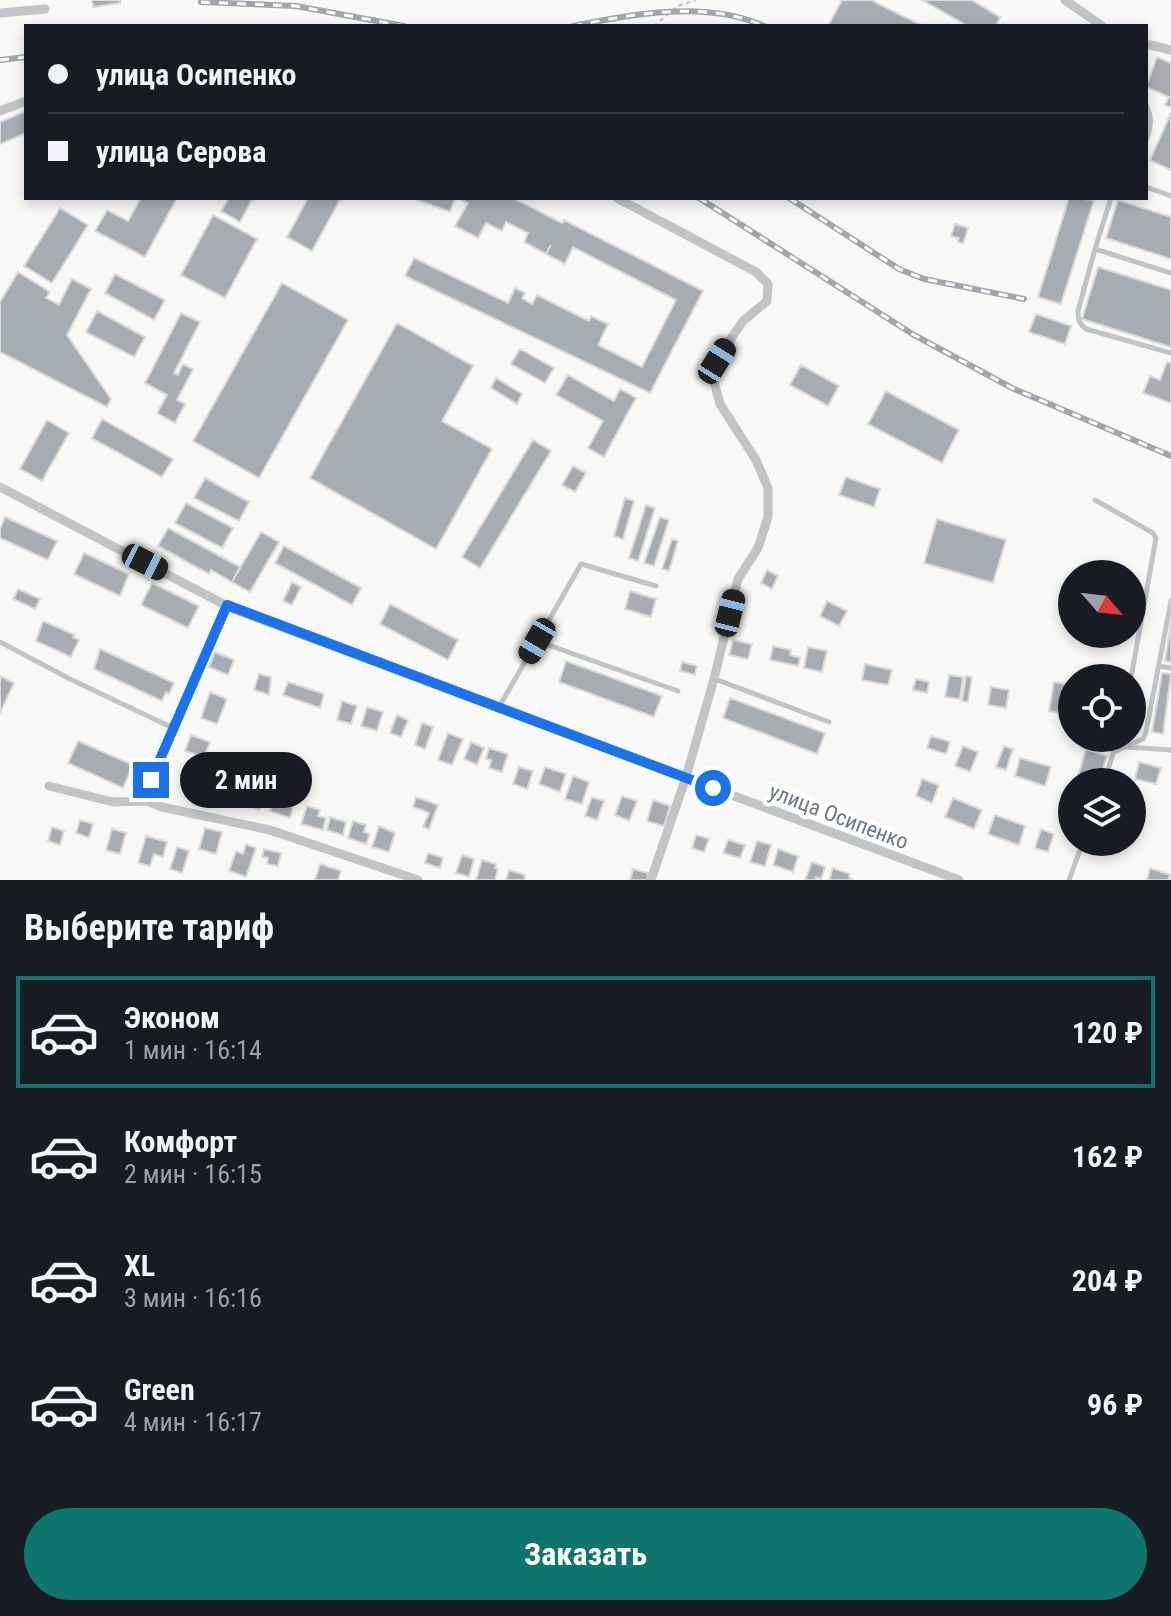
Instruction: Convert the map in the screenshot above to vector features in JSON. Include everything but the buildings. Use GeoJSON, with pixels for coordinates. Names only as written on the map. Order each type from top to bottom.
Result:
{"type":"FeatureCollection","features":[{"type":"Feature","properties":{"kind":"street"},"geometry":{"type":"LineString","coordinates":[[1065,0],[1099,24]]}},
{"type":"Feature","properties":{"kind":"street"},"geometry":{"type":"LineString","coordinates":[[0,13],[45,9]]}},
{"type":"Feature","properties":{"kind":"street"},"geometry":{"type":"LineString","coordinates":[[1148,44],[1171,50]]}},
{"type":"Feature","properties":{"kind":"street"},"geometry":{"type":"LineString","coordinates":[[0,111],[24,102]]}},
{"type":"Feature","properties":{"kind":"street"},"geometry":{"type":"LineString","coordinates":[[621,200],[756,272],[768,284],[767,301],[738,329],[717,361],[713,378],[720,404],[756,460],[768,488],[768,517],[758,548],[738,579],[686,777],[651,880]]}},
{"type":"Feature","properties":{"kind":"street","name":"улица Осипенко"},"geometry":{"type":"LineString","coordinates":[[0,487],[227,605],[959,880]]}},
{"type":"Feature","properties":{"kind":"street"},"geometry":{"type":"LineString","coordinates":[[147,801],[151,780],[227,605]]}},
{"type":"Feature","properties":{"kind":"street"},"geometry":{"type":"LineString","coordinates":[[49,786],[113,802],[147,801],[270,830],[418,880]]}},
{"type":"Feature","properties":{"kind":"lane"},"geometry":{"type":"LineString","coordinates":[[1148,110],[1148,136]]}},
{"type":"Feature","properties":{"kind":"lane"},"geometry":{"type":"LineString","coordinates":[[1148,188],[1171,196]]}},
{"type":"Feature","properties":{"kind":"lane"},"geometry":{"type":"LineString","coordinates":[[1110,200],[1078,311],[1078,321],[1086,329],[1171,353]]}},
{"type":"Feature","properties":{"kind":"lane"},"geometry":{"type":"LineString","coordinates":[[1095,249],[1171,273]]}},
{"type":"Feature","properties":{"kind":"lane"},"geometry":{"type":"LineString","coordinates":[[1095,500],[1153,533],[1156,538],[1134,664]]}},
{"type":"Feature","properties":{"kind":"lane"},"geometry":{"type":"LineString","coordinates":[[499,708],[581,564],[656,586]]}},
{"type":"Feature","properties":{"kind":"lane"},"geometry":{"type":"LineString","coordinates":[[1146,732],[1171,601]]}},
{"type":"Feature","properties":{"kind":"lane"},"geometry":{"type":"LineString","coordinates":[[537,641],[678,691]]}},
{"type":"Feature","properties":{"kind":"lane"},"geometry":{"type":"LineString","coordinates":[[0,642],[173,728]]}},
{"type":"Feature","properties":{"kind":"lane"},"geometry":{"type":"LineString","coordinates":[[1159,666],[1171,668]]}},
{"type":"Feature","properties":{"kind":"lane"},"geometry":{"type":"LineString","coordinates":[[714,679],[829,722]]}},
{"type":"Feature","properties":{"kind":"lane"},"geometry":{"type":"LineString","coordinates":[[1146,748],[1171,750]]}},
{"type":"Feature","properties":{"kind":"lane"},"geometry":{"type":"LineString","coordinates":[[1109,768],[1114,752]]}},
{"type":"Feature","properties":{"kind":"lane"},"geometry":{"type":"LineString","coordinates":[[1069,880],[1078,856]]}},
{"type":"Feature","properties":{"kind":"path"},"geometry":{"type":"LineString","coordinates":[[656,24],[678,6],[696,0]]}},
{"type":"Feature","properties":{"kind":"railway"},"geometry":{"type":"LineString","coordinates":[[201,2],[296,6],[393,24]]}},
{"type":"Feature","properties":{"kind":"railway"},"geometry":{"type":"LineString","coordinates":[[583,24],[645,14],[694,11],[718,13],[758,24]]}},
{"type":"Feature","properties":{"kind":"railway"},"geometry":{"type":"LineString","coordinates":[[0,60],[24,57]]}},
{"type":"Feature","properties":{"kind":"railway"},"geometry":{"type":"LineString","coordinates":[[702,200],[914,335],[1012,388],[1171,456]]}},
{"type":"Feature","properties":{"kind":"railway"},"geometry":{"type":"LineString","coordinates":[[792,200],[899,269],[924,279],[1024,299]]}},
{"type":"Feature","properties":{"kind":"route"},"geometry":{"type":"LineString","coordinates":[[151,780],[227,605],[713,788]]}}]}
